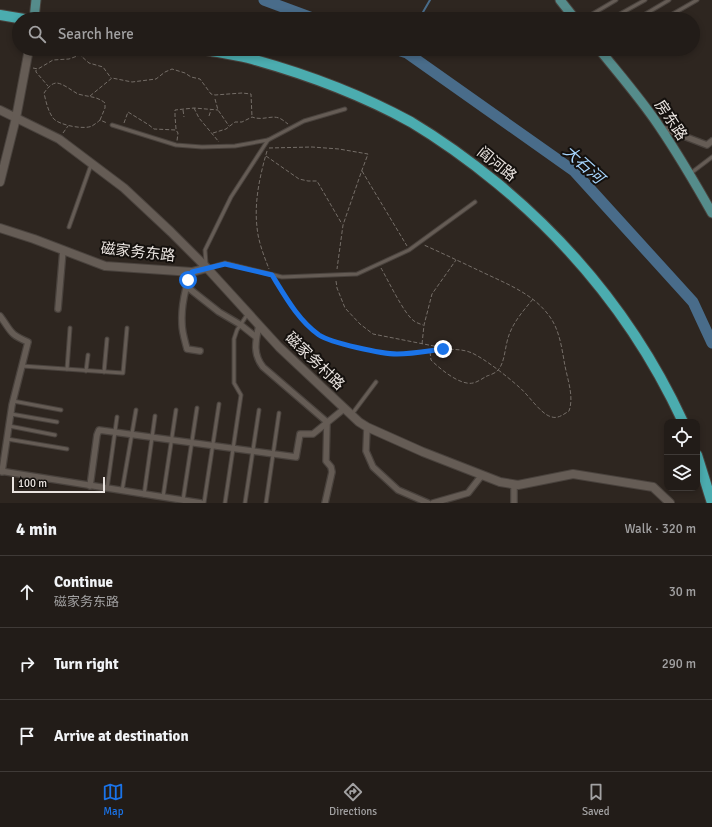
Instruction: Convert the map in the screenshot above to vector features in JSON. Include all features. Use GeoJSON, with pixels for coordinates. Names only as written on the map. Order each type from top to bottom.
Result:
{"type":"FeatureCollection","features":[{"type":"Feature","properties":{"kind":"highway"},"geometry":{"type":"LineString","coordinates":[[0,14],[12,16]]}},
{"type":"Feature","properties":{"kind":"highway","name":"阎河路"},"geometry":{"type":"LineString","coordinates":[[237,56],[312,78],[365,100],[410,122],[474,164],[543,223],[572,252],[599,284],[626,320],[649,356],[682,419]]}},
{"type":"Feature","properties":{"kind":"highway"},"geometry":{"type":"LineString","coordinates":[[700,465],[712,503]]}},
{"type":"Feature","properties":{"kind":"main road"},"geometry":{"type":"LineString","coordinates":[[35,12],[36,0]]}},
{"type":"Feature","properties":{"kind":"main road"},"geometry":{"type":"LineString","coordinates":[[561,0],[570,12]]}},
{"type":"Feature","properties":{"kind":"main road","name":"房东路"},"geometry":{"type":"LineString","coordinates":[[604,56],[660,126],[712,213]]}},
{"type":"Feature","properties":{"kind":"street"},"geometry":{"type":"LineString","coordinates":[[0,182],[2,162],[16,118],[27,56]]}},
{"type":"Feature","properties":{"kind":"street","name":"磁家务村路"},"geometry":{"type":"LineString","coordinates":[[0,110],[59,139],[124,188],[207,268],[279,347],[352,415],[367,427],[423,452],[500,482],[518,485],[573,474],[653,487],[670,503]]}},
{"type":"Feature","properties":{"kind":"street"},"geometry":{"type":"LineString","coordinates":[[660,126],[707,145],[712,142]]}},
{"type":"Feature","properties":{"kind":"street","name":"磁家务东路"},"geometry":{"type":"LineString","coordinates":[[0,228],[105,266],[192,272],[207,268]]}},
{"type":"Feature","properties":{"kind":"street"},"geometry":{"type":"LineString","coordinates":[[58,309],[63,250]]}},
{"type":"Feature","properties":{"kind":"street"},"geometry":{"type":"LineString","coordinates":[[192,272],[186,286],[181,325],[187,349],[200,351]]}},
{"type":"Feature","properties":{"kind":"street"},"geometry":{"type":"LineString","coordinates":[[186,286],[219,312],[241,325],[256,337]]}},
{"type":"Feature","properties":{"kind":"street"},"geometry":{"type":"LineString","coordinates":[[0,316],[7,328],[15,337],[28,342],[13,401],[1,472],[203,503]]}},
{"type":"Feature","properties":{"kind":"street"},"geometry":{"type":"LineString","coordinates":[[259,325],[254,348],[257,360],[327,422]]}},
{"type":"Feature","properties":{"kind":"street"},"geometry":{"type":"LineString","coordinates":[[90,486],[97,435],[100,430],[296,457],[300,434],[313,434],[345,408]]}},
{"type":"Feature","properties":{"kind":"street"},"geometry":{"type":"LineString","coordinates":[[325,503],[332,472],[331,467],[326,461],[327,422]]}},
{"type":"Feature","properties":{"kind":"street"},"geometry":{"type":"LineString","coordinates":[[367,427],[366,451],[373,467],[398,490],[428,503]]}},
{"type":"Feature","properties":{"kind":"street"},"geometry":{"type":"LineString","coordinates":[[433,503],[468,493],[482,475]]}},
{"type":"Feature","properties":{"kind":"street"},"geometry":{"type":"LineString","coordinates":[[514,484],[514,503]]}},
{"type":"Feature","properties":{"kind":"lane"},"geometry":{"type":"LineString","coordinates":[[596,12],[616,0]]}},
{"type":"Feature","properties":{"kind":"lane"},"geometry":{"type":"LineString","coordinates":[[624,12],[645,0]]}},
{"type":"Feature","properties":{"kind":"lane"},"geometry":{"type":"LineString","coordinates":[[649,12],[669,0]]}},
{"type":"Feature","properties":{"kind":"lane"},"geometry":{"type":"LineString","coordinates":[[676,12],[697,0]]}},
{"type":"Feature","properties":{"kind":"lane"},"geometry":{"type":"LineString","coordinates":[[112,125],[176,145],[202,147],[235,146],[268,140],[304,121],[345,109]]}},
{"type":"Feature","properties":{"kind":"lane"},"geometry":{"type":"LineString","coordinates":[[268,140],[230,197],[205,250],[207,268],[225,264],[282,277],[357,274],[409,250],[475,202]]}},
{"type":"Feature","properties":{"kind":"lane"},"geometry":{"type":"LineString","coordinates":[[690,174],[712,157]]}},
{"type":"Feature","properties":{"kind":"lane"},"geometry":{"type":"LineString","coordinates":[[69,226],[91,163]]}},
{"type":"Feature","properties":{"kind":"lane"},"geometry":{"type":"LineString","coordinates":[[225,503],[241,395],[234,383],[234,339],[237,330],[248,314]]}},
{"type":"Feature","properties":{"kind":"lane"},"geometry":{"type":"LineString","coordinates":[[66,369],[70,328]]}},
{"type":"Feature","properties":{"kind":"lane"},"geometry":{"type":"LineString","coordinates":[[22,366],[123,373],[127,328]]}},
{"type":"Feature","properties":{"kind":"lane"},"geometry":{"type":"LineString","coordinates":[[104,372],[107,339]]}},
{"type":"Feature","properties":{"kind":"lane"},"geometry":{"type":"LineString","coordinates":[[86,370],[88,355]]}},
{"type":"Feature","properties":{"kind":"lane"},"geometry":{"type":"LineString","coordinates":[[352,415],[376,382]]}},
{"type":"Feature","properties":{"kind":"lane"},"geometry":{"type":"LineString","coordinates":[[13,401],[62,410]]}},
{"type":"Feature","properties":{"kind":"lane"},"geometry":{"type":"LineString","coordinates":[[203,503],[219,404]]}},
{"type":"Feature","properties":{"kind":"lane"},"geometry":{"type":"LineString","coordinates":[[183,500],[197,408]]}},
{"type":"Feature","properties":{"kind":"lane"},"geometry":{"type":"LineString","coordinates":[[122,491],[136,410]]}},
{"type":"Feature","properties":{"kind":"lane"},"geometry":{"type":"LineString","coordinates":[[163,498],[176,410]]}},
{"type":"Feature","properties":{"kind":"lane"},"geometry":{"type":"LineString","coordinates":[[246,503],[259,410]]}},
{"type":"Feature","properties":{"kind":"lane"},"geometry":{"type":"LineString","coordinates":[[266,503],[279,413]]}},
{"type":"Feature","properties":{"kind":"lane"},"geometry":{"type":"LineString","coordinates":[[11,414],[57,422]]}},
{"type":"Feature","properties":{"kind":"lane"},"geometry":{"type":"LineString","coordinates":[[144,495],[155,416]]}},
{"type":"Feature","properties":{"kind":"lane"},"geometry":{"type":"LineString","coordinates":[[107,489],[117,417]]}},
{"type":"Feature","properties":{"kind":"lane"},"geometry":{"type":"LineString","coordinates":[[9,426],[56,435]]}},
{"type":"Feature","properties":{"kind":"lane"},"geometry":{"type":"LineString","coordinates":[[7,439],[67,450]]}},
{"type":"Feature","properties":{"kind":"path"},"geometry":{"type":"LineString","coordinates":[[25,66],[36,69],[53,60],[69,59],[77,56]]}},
{"type":"Feature","properties":{"kind":"path"},"geometry":{"type":"LineString","coordinates":[[81,56],[89,63],[103,67],[112,78],[132,82],[156,79],[172,69],[177,70],[191,78],[200,79],[211,94],[251,94],[252,117]]}},
{"type":"Feature","properties":{"kind":"path"},"geometry":{"type":"LineString","coordinates":[[36,69],[36,72],[49,86]]}},
{"type":"Feature","properties":{"kind":"path"},"geometry":{"type":"LineString","coordinates":[[90,96],[112,78]]}},
{"type":"Feature","properties":{"kind":"path"},"geometry":{"type":"LineString","coordinates":[[55,83],[59,84],[79,94],[100,99],[105,103],[105,108],[100,120],[92,126],[81,128],[68,125],[54,119],[48,109],[44,93],[49,86],[55,83]]}},
{"type":"Feature","properties":{"kind":"path"},"geometry":{"type":"LineString","coordinates":[[215,99],[221,117],[229,126]]}},
{"type":"Feature","properties":{"kind":"path"},"geometry":{"type":"LineString","coordinates":[[176,145],[178,134],[176,130],[175,110],[194,108],[218,110]]}},
{"type":"Feature","properties":{"kind":"path"},"geometry":{"type":"LineString","coordinates":[[194,108],[199,118],[213,133],[222,146]]}},
{"type":"Feature","properties":{"kind":"path"},"geometry":{"type":"LineString","coordinates":[[182,110],[184,117]]}},
{"type":"Feature","properties":{"kind":"path"},"geometry":{"type":"LineString","coordinates":[[209,116],[211,110]]}},
{"type":"Feature","properties":{"kind":"path"},"geometry":{"type":"LineString","coordinates":[[123,128],[128,112],[154,129],[176,130]]}},
{"type":"Feature","properties":{"kind":"path"},"geometry":{"type":"LineString","coordinates":[[213,133],[226,129],[235,122],[242,122],[252,117],[259,120],[279,118],[293,127]]}},
{"type":"Feature","properties":{"kind":"path"},"geometry":{"type":"LineString","coordinates":[[100,120],[112,125]]}},
{"type":"Feature","properties":{"kind":"path"},"geometry":{"type":"LineString","coordinates":[[59,139],[68,125]]}},
{"type":"Feature","properties":{"kind":"path"},"geometry":{"type":"LineString","coordinates":[[419,242],[516,288],[533,299],[551,317],[558,334],[571,393],[569,411],[553,418],[547,415],[519,387],[471,352],[451,350],[373,334],[360,324],[345,308],[337,288],[336,275],[343,225],[368,154],[338,149],[312,147],[268,148],[260,175],[256,209],[256,228],[264,256],[272,275],[293,308],[306,323],[325,338],[362,348],[397,354],[451,350]]}},
{"type":"Feature","properties":{"kind":"path"},"geometry":{"type":"LineString","coordinates":[[266,156],[299,179],[318,181],[343,225]]}},
{"type":"Feature","properties":{"kind":"path"},"geometry":{"type":"LineString","coordinates":[[362,170],[409,250]]}},
{"type":"Feature","properties":{"kind":"path"},"geometry":{"type":"LineString","coordinates":[[422,344],[424,325],[432,294],[456,260]]}},
{"type":"Feature","properties":{"kind":"path"},"geometry":{"type":"LineString","coordinates":[[379,264],[410,318],[415,322],[424,325]]}},
{"type":"Feature","properties":{"kind":"path"},"geometry":{"type":"LineString","coordinates":[[430,351],[430,360],[438,367],[455,378],[468,383],[473,383],[498,371],[509,333],[520,315],[533,299]]}},
{"type":"Feature","properties":{"kind":"waterway","name":"大石河"},"geometry":{"type":"LineString","coordinates":[[264,0],[296,12]]}},
{"type":"Feature","properties":{"kind":"waterway"},"geometry":{"type":"LineString","coordinates":[[423,12],[430,0]]}},
{"type":"Feature","properties":{"kind":"waterway","name":"大石河"},"geometry":{"type":"LineString","coordinates":[[411,56],[574,171],[693,302],[712,343]]}},
{"type":"Feature","properties":{"kind":"route"},"geometry":{"type":"LineString","coordinates":[[188,280],[192,272],[225,264],[272,275],[293,308],[306,323],[325,338],[362,348],[397,354],[443,349]]}}]}
